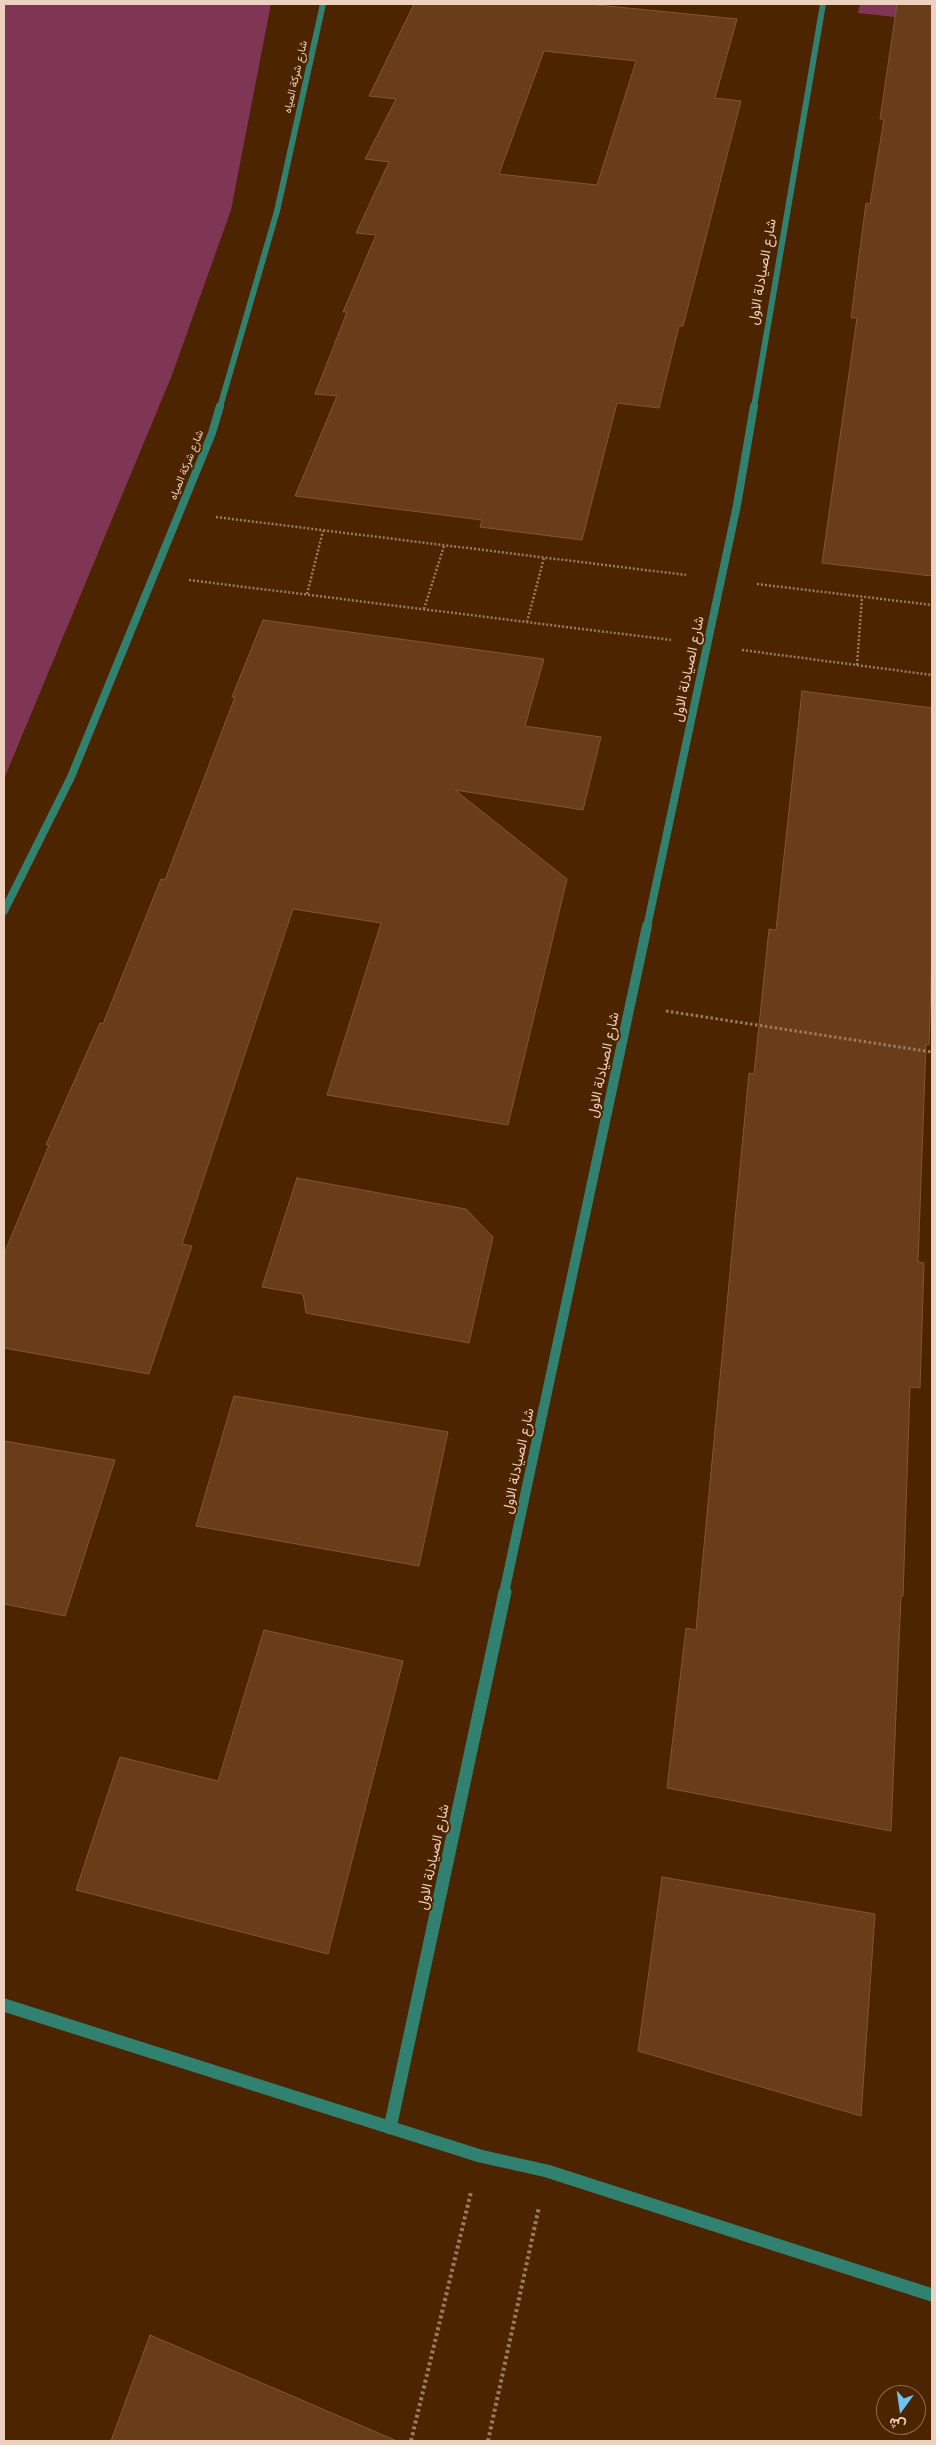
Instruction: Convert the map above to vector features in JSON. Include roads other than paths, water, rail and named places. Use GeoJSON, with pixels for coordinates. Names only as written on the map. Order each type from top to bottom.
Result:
{"type":"FeatureCollection","features":[{"type":"Feature","properties":{"kind":"street"},"geometry":{"type":"LineString","coordinates":[[323,7],[330,4]]}},
{"type":"Feature","properties":{"kind":"street","name":"شارع الصيادلة الاول"},"geometry":{"type":"LineString","coordinates":[[390,2128],[722,580],[737,504],[823,4]]}},
{"type":"Feature","properties":{"kind":"street","name":"شارع شركة المياه"},"geometry":{"type":"LineString","coordinates":[[4,911],[72,777],[212,433],[277,211],[323,7]]}},
{"type":"Feature","properties":{"kind":"street"},"geometry":{"type":"LineString","coordinates":[[4,2006],[480,2156],[547,2171],[932,2295]]}}]}
